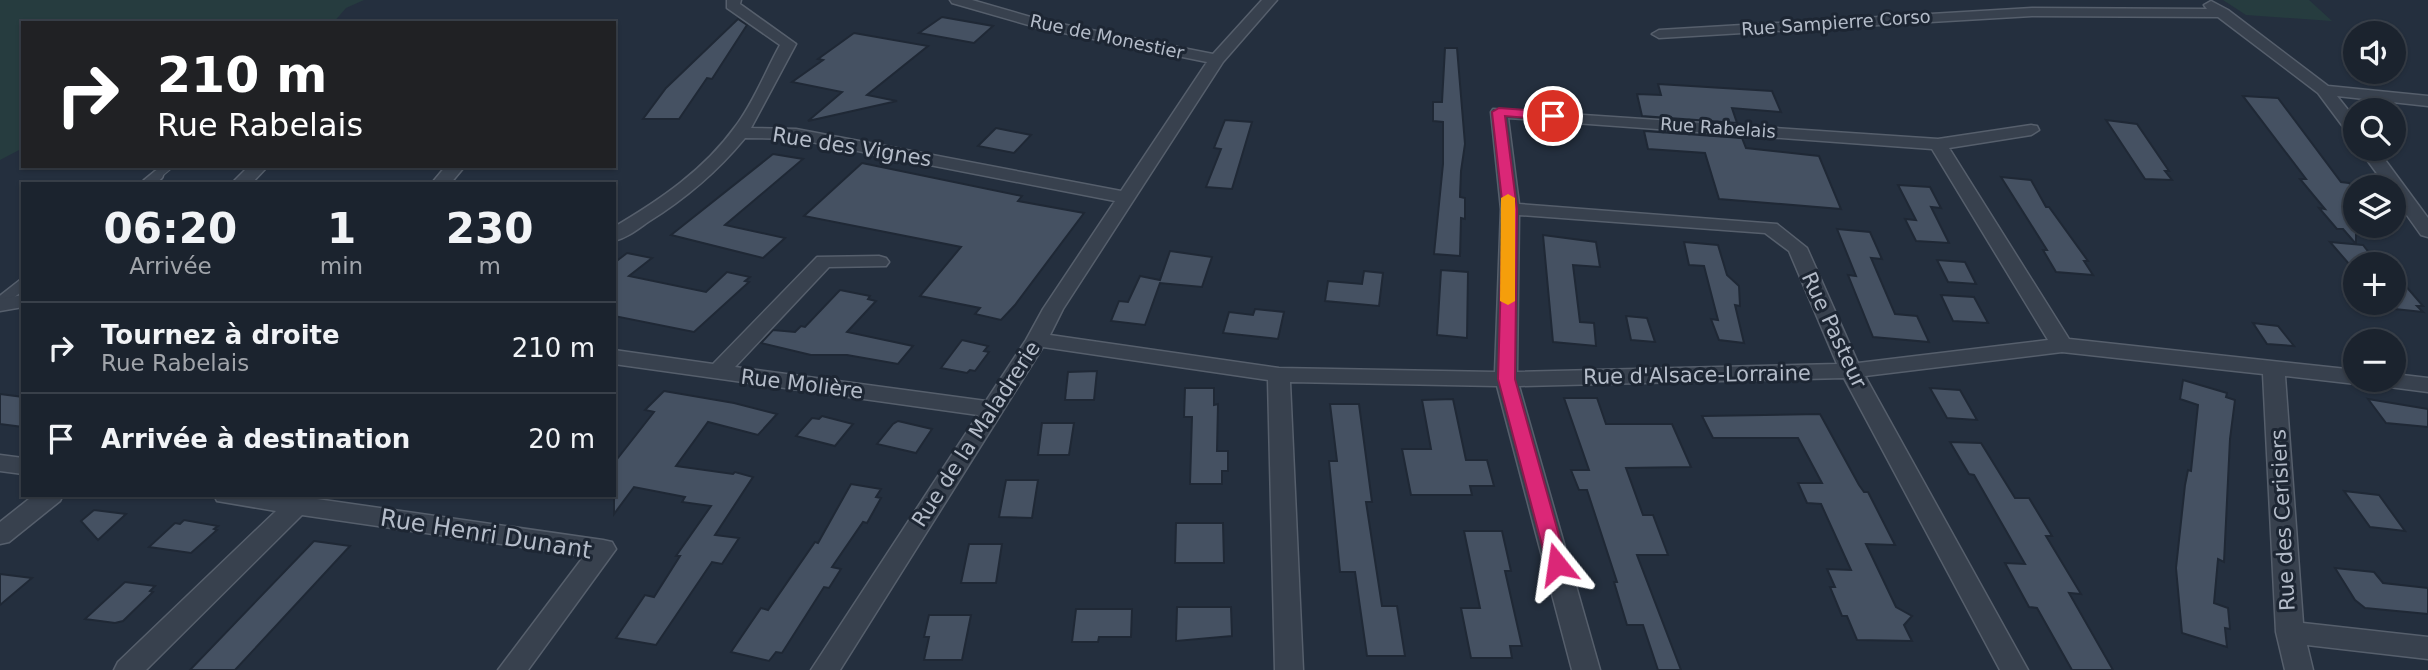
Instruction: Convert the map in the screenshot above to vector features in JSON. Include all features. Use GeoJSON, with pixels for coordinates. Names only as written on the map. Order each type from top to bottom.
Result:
{"type":"FeatureCollection","features":[{"type":"Feature","properties":{"kind":"street"},"geometry":{"type":"LineString","coordinates":[[616,234],[691,186],[739,133],[788,44],[732,5],[734,0]]}},
{"type":"Feature","properties":{"kind":"street","name":"Rue de Monestier"},"geometry":{"type":"LineString","coordinates":[[957,0],[1039,24],[1217,59]]}},
{"type":"Feature","properties":{"kind":"street","name":"Rue de la Maladrerie"},"geometry":{"type":"LineString","coordinates":[[825,670],[1037,340],[1053,309],[1125,197],[1217,59],[1270,0]]}},
{"type":"Feature","properties":{"kind":"street"},"geometry":{"type":"LineString","coordinates":[[2204,0],[2324,90],[2343,115]]}},
{"type":"Feature","properties":{"kind":"street","name":"Rue Sampierre Corso"},"geometry":{"type":"LineString","coordinates":[[1659,34],[2032,12],[2223,13]]}},
{"type":"Feature","properties":{"kind":"street"},"geometry":{"type":"LineString","coordinates":[[2324,90],[2428,101]]}},
{"type":"Feature","properties":{"kind":"street","name":"Rue Rabelais"},"geometry":{"type":"LineString","coordinates":[[1510,209],[1499,112],[1938,144],[2031,130]]}},
{"type":"Feature","properties":{"kind":"street","name":"Rue des Vignes"},"geometry":{"type":"LineString","coordinates":[[739,133],[796,134],[1125,197]]}},
{"type":"Feature","properties":{"kind":"street"},"geometry":{"type":"LineString","coordinates":[[1938,144],[2062,345]]}},
{"type":"Feature","properties":{"kind":"street"},"geometry":{"type":"LineString","coordinates":[[2377,161],[2428,231]]}},
{"type":"Feature","properties":{"kind":"street"},"geometry":{"type":"LineString","coordinates":[[242,182],[257,168]]}},
{"type":"Feature","properties":{"kind":"street"},"geometry":{"type":"LineString","coordinates":[[442,182],[454,168]]}},
{"type":"Feature","properties":{"kind":"street"},"geometry":{"type":"LineString","coordinates":[[1510,209],[1506,379],[1586,670]]}},
{"type":"Feature","properties":{"kind":"street","name":"Rue Pasteur"},"geometry":{"type":"LineString","coordinates":[[1510,209],[1770,228],[1797,248],[1851,372],[2014,670]]}},
{"type":"Feature","properties":{"kind":"street"},"geometry":{"type":"LineString","coordinates":[[717,373],[824,261],[879,262]]}},
{"type":"Feature","properties":{"kind":"street"},"geometry":{"type":"LineString","coordinates":[[0,304],[21,301]]}},
{"type":"Feature","properties":{"kind":"street","name":"Rue d'Alsace-Lorraine"},"geometry":{"type":"LineString","coordinates":[[1037,340],[1279,375],[1506,379],[1851,372],[2062,345],[2343,376]]}},
{"type":"Feature","properties":{"kind":"street","name":"Rue Molière"},"geometry":{"type":"LineString","coordinates":[[616,358],[991,409]]}},
{"type":"Feature","properties":{"kind":"street","name":"Rue des Cerisiers"},"geometry":{"type":"LineString","coordinates":[[2274,368],[2290,632],[2299,670]]}},
{"type":"Feature","properties":{"kind":"street"},"geometry":{"type":"LineString","coordinates":[[1279,375],[1289,670]]}},
{"type":"Feature","properties":{"kind":"street"},"geometry":{"type":"LineString","coordinates":[[2406,383],[2428,385]]}},
{"type":"Feature","properties":{"kind":"street"},"geometry":{"type":"LineString","coordinates":[[0,463],[21,466]]}},
{"type":"Feature","properties":{"kind":"street"},"geometry":{"type":"LineString","coordinates":[[0,535],[48,497]]}},
{"type":"Feature","properties":{"kind":"street","name":"Rue Henri Dunant"},"geometry":{"type":"LineString","coordinates":[[240,497],[603,549],[512,670]]}},
{"type":"Feature","properties":{"kind":"street"},"geometry":{"type":"LineString","coordinates":[[128,670],[297,505]]}},
{"type":"Feature","properties":{"kind":"street"},"geometry":{"type":"LineString","coordinates":[[2290,632],[2428,648]]}},
{"type":"Feature","properties":{"kind":"lane"},"geometry":{"type":"LineString","coordinates":[[148,182],[166,168]]}},
{"type":"Feature","properties":{"kind":"lane"},"geometry":{"type":"LineString","coordinates":[[0,304],[21,286]]}},
{"type":"Feature","properties":{"kind":"green space"},"geometry":{"type":"Polygon","coordinates":[[[0,0],[364,0],[346,8],[335,21],[21,21],[21,149],[0,160],[0,0]]]}},
{"type":"Feature","properties":{"kind":"green space"},"geometry":{"type":"Polygon","coordinates":[[[2223,0],[2309,0],[2332,21],[2246,15],[2223,0]]]}},
{"type":"Feature","properties":{"kind":"building"},"geometry":{"type":"Polygon","coordinates":[[[942,17],[993,26],[974,43],[919,33],[942,17]]]}},
{"type":"Feature","properties":{"kind":"building"},"geometry":{"type":"Polygon","coordinates":[[[738,19],[747,25],[712,79],[707,78],[679,119],[643,119],[666,88],[738,19]]]}},
{"type":"Feature","properties":{"kind":"building"},"geometry":{"type":"Polygon","coordinates":[[[854,33],[928,46],[867,95],[897,101],[808,121],[842,92],[792,82],[854,33]]]}},
{"type":"Feature","properties":{"kind":"building"},"geometry":{"type":"Polygon","coordinates":[[[1445,48],[1457,48],[1465,144],[1460,197],[1465,198],[1465,219],[1461,218],[1460,256],[1434,254],[1443,164],[1443,122],[1433,121],[1433,102],[1442,102],[1445,48]]]}},
{"type":"Feature","properties":{"kind":"building"},"geometry":{"type":"Polygon","coordinates":[[[1658,84],[1772,91],[1781,112],[1732,108],[1737,123],[1642,116],[1637,94],[1661,95],[1658,84]]]}},
{"type":"Feature","properties":{"kind":"building"},"geometry":{"type":"Polygon","coordinates":[[[2243,96],[2278,98],[2343,182],[2343,229],[2337,229],[2319,208],[2325,209],[2300,179],[2306,179],[2243,96]]]}},
{"type":"Feature","properties":{"kind":"building"},"geometry":{"type":"Polygon","coordinates":[[[1225,120],[1252,122],[1232,189],[1206,187],[1221,149],[1214,148],[1225,120]]]}},
{"type":"Feature","properties":{"kind":"building"},"geometry":{"type":"Polygon","coordinates":[[[2106,120],[2137,124],[2169,171],[2165,171],[2172,180],[2145,179],[2106,120]]]}},
{"type":"Feature","properties":{"kind":"building"},"geometry":{"type":"Polygon","coordinates":[[[996,128],[1031,135],[1014,153],[978,146],[996,128]]]}},
{"type":"Feature","properties":{"kind":"building"},"geometry":{"type":"Polygon","coordinates":[[[1644,131],[1742,138],[1746,148],[1819,156],[1841,209],[1719,199],[1705,153],[1648,149],[1644,131]]]}},
{"type":"Feature","properties":{"kind":"building"},"geometry":{"type":"Polygon","coordinates":[[[773,154],[803,159],[725,225],[785,238],[763,258],[671,235],[773,154]]]}},
{"type":"Feature","properties":{"kind":"building"},"geometry":{"type":"Polygon","coordinates":[[[862,163],[1022,196],[1018,201],[1084,213],[1001,320],[975,314],[980,308],[920,296],[961,247],[804,216],[862,163]]]}},
{"type":"Feature","properties":{"kind":"building"},"geometry":{"type":"Polygon","coordinates":[[[2001,177],[2031,180],[2046,207],[2049,207],[2088,261],[2084,261],[2093,275],[2056,272],[2043,250],[2047,250],[2001,177]]]}},
{"type":"Feature","properties":{"kind":"building"},"geometry":{"type":"Polygon","coordinates":[[[1898,185],[1930,187],[1941,208],[1931,207],[1949,243],[1916,241],[1905,219],[1916,220],[1898,185]]]}},
{"type":"Feature","properties":{"kind":"building"},"geometry":{"type":"Polygon","coordinates":[[[1837,229],[1870,232],[1882,259],[1871,258],[1895,314],[1917,316],[1929,342],[1873,337],[1848,275],[1856,276],[1837,229]]]}},
{"type":"Feature","properties":{"kind":"building"},"geometry":{"type":"Polygon","coordinates":[[[1543,235],[1596,242],[1600,267],[1573,265],[1580,322],[1594,323],[1596,346],[1553,342],[1543,235]]]}},
{"type":"Feature","properties":{"kind":"building"},"geometry":{"type":"Polygon","coordinates":[[[1684,242],[1718,245],[1727,275],[1739,286],[1740,306],[1735,305],[1744,343],[1719,340],[1711,319],[1718,320],[1704,266],[1689,265],[1684,242]]]}},
{"type":"Feature","properties":{"kind":"building"},"geometry":{"type":"Polygon","coordinates":[[[2330,242],[2363,245],[2369,252],[2343,252],[2343,257],[2330,242]]]}},
{"type":"Feature","properties":{"kind":"building"},"geometry":{"type":"Polygon","coordinates":[[[1170,251],[1212,257],[1202,287],[1160,283],[1145,325],[1111,321],[1119,301],[1128,302],[1140,276],[1160,280],[1170,251]]]}},
{"type":"Feature","properties":{"kind":"building"},"geometry":{"type":"Polygon","coordinates":[[[627,253],[652,258],[629,276],[706,292],[727,272],[750,277],[745,281],[749,282],[694,332],[616,316],[616,261],[627,253]]]}},
{"type":"Feature","properties":{"kind":"building"},"geometry":{"type":"Polygon","coordinates":[[[1937,260],[1965,262],[1976,284],[1948,282],[1937,260]]]}},
{"type":"Feature","properties":{"kind":"building"},"geometry":{"type":"Polygon","coordinates":[[[1441,270],[1468,272],[1467,338],[1437,335],[1441,270]]]}},
{"type":"Feature","properties":{"kind":"building"},"geometry":{"type":"Polygon","coordinates":[[[1364,271],[1383,273],[1379,306],[1325,301],[1328,281],[1362,284],[1364,271]]]}},
{"type":"Feature","properties":{"kind":"building"},"geometry":{"type":"Polygon","coordinates":[[[2406,286],[2423,306],[2417,306],[2423,312],[2406,310],[2406,286]]]}},
{"type":"Feature","properties":{"kind":"building"},"geometry":{"type":"Polygon","coordinates":[[[840,290],[870,296],[868,299],[876,301],[847,332],[913,346],[898,364],[847,355],[811,355],[761,343],[773,330],[795,332],[801,326],[805,327],[840,290]]]}},
{"type":"Feature","properties":{"kind":"building"},"geometry":{"type":"Polygon","coordinates":[[[1941,295],[1974,297],[1988,323],[1953,321],[1941,295]]]}},
{"type":"Feature","properties":{"kind":"building"},"geometry":{"type":"Polygon","coordinates":[[[1255,309],[1284,312],[1278,339],[1223,333],[1229,312],[1253,315],[1255,309]]]}},
{"type":"Feature","properties":{"kind":"building"},"geometry":{"type":"Polygon","coordinates":[[[1626,316],[1647,318],[1655,342],[1631,340],[1626,316]]]}},
{"type":"Feature","properties":{"kind":"building"},"geometry":{"type":"Polygon","coordinates":[[[2253,323],[2278,326],[2294,346],[2267,344],[2253,323]]]}},
{"type":"Feature","properties":{"kind":"building"},"geometry":{"type":"Polygon","coordinates":[[[962,340],[988,346],[984,351],[989,352],[975,371],[970,370],[967,373],[941,368],[962,340]]]}},
{"type":"Feature","properties":{"kind":"building"},"geometry":{"type":"Polygon","coordinates":[[[1097,371],[1094,400],[1065,400],[1068,372],[1097,371]]]}},
{"type":"Feature","properties":{"kind":"building"},"geometry":{"type":"Polygon","coordinates":[[[2183,380],[2227,393],[2226,397],[2235,400],[2230,439],[2224,562],[2218,559],[2214,603],[2228,608],[2230,629],[2225,628],[2227,647],[2182,633],[2176,568],[2185,485],[2188,470],[2191,471],[2198,405],[2180,399],[2183,380]]]}},
{"type":"Feature","properties":{"kind":"building"},"geometry":{"type":"Polygon","coordinates":[[[1185,388],[1214,388],[1214,405],[1218,404],[1217,451],[1228,451],[1228,471],[1222,471],[1222,484],[1190,484],[1192,417],[1184,417],[1185,388]]]}},
{"type":"Feature","properties":{"kind":"building"},"geometry":{"type":"Polygon","coordinates":[[[1930,388],[1960,390],[1977,420],[1947,418],[1930,388]]]}},
{"type":"Feature","properties":{"kind":"building"},"geometry":{"type":"Polygon","coordinates":[[[664,391],[734,403],[777,414],[758,435],[708,422],[676,466],[733,474],[735,472],[753,477],[715,535],[739,538],[722,564],[712,562],[656,645],[616,638],[645,595],[654,597],[680,556],[676,556],[711,506],[682,502],[685,497],[634,487],[614,514],[616,460],[654,412],[645,410],[664,391]]]}},
{"type":"Feature","properties":{"kind":"building"},"geometry":{"type":"Polygon","coordinates":[[[0,394],[21,397],[21,427],[0,424],[0,394]]]}},
{"type":"Feature","properties":{"kind":"building"},"geometry":{"type":"Polygon","coordinates":[[[1564,398],[1597,398],[1606,424],[1672,424],[1691,467],[1626,468],[1643,515],[1653,515],[1668,555],[1637,555],[1681,670],[1658,670],[1643,625],[1627,625],[1614,582],[1617,582],[1587,490],[1579,490],[1571,470],[1589,470],[1564,398]]]}},
{"type":"Feature","properties":{"kind":"building"},"geometry":{"type":"Polygon","coordinates":[[[1453,399],[1466,460],[1487,460],[1494,486],[1470,486],[1472,495],[1411,495],[1402,449],[1431,449],[1422,400],[1453,399]]]}},
{"type":"Feature","properties":{"kind":"building"},"geometry":{"type":"Polygon","coordinates":[[[2368,399],[2428,409],[2428,427],[2386,423],[2368,399]]]}},
{"type":"Feature","properties":{"kind":"building"},"geometry":{"type":"Polygon","coordinates":[[[1330,404],[1359,404],[1372,502],[1366,502],[1382,606],[1397,606],[1405,656],[1367,656],[1355,572],[1340,572],[1329,461],[1337,461],[1330,404]]]}},
{"type":"Feature","properties":{"kind":"building"},"geometry":{"type":"Polygon","coordinates":[[[1820,414],[1859,485],[1864,492],[1868,492],[1895,545],[1866,544],[1896,607],[1912,616],[1904,625],[1912,641],[1857,640],[1847,616],[1842,616],[1830,587],[1835,587],[1827,569],[1851,570],[1821,504],[1807,503],[1798,483],[1822,483],[1798,438],[1713,438],[1702,416],[1820,414]]]}},
{"type":"Feature","properties":{"kind":"building"},"geometry":{"type":"Polygon","coordinates":[[[822,416],[853,424],[835,446],[796,436],[812,418],[819,419],[822,416]]]}},
{"type":"Feature","properties":{"kind":"building"},"geometry":{"type":"Polygon","coordinates":[[[898,421],[932,429],[916,453],[877,444],[898,421]]]}},
{"type":"Feature","properties":{"kind":"building"},"geometry":{"type":"Polygon","coordinates":[[[1042,423],[1074,423],[1069,455],[1038,455],[1042,423]]]}},
{"type":"Feature","properties":{"kind":"building"},"geometry":{"type":"Polygon","coordinates":[[[1950,442],[1981,443],[2015,498],[2029,498],[2052,536],[2046,536],[2081,594],[2069,593],[2113,670],[2072,670],[2037,608],[2029,607],[2005,563],[2025,564],[1974,475],[1969,474],[1950,442]]]}},
{"type":"Feature","properties":{"kind":"building"},"geometry":{"type":"Polygon","coordinates":[[[1006,480],[1038,480],[1032,518],[999,517],[1006,480]]]}},
{"type":"Feature","properties":{"kind":"building"},"geometry":{"type":"Polygon","coordinates":[[[851,484],[881,489],[876,497],[881,498],[867,523],[863,522],[832,567],[841,569],[829,588],[824,587],[782,653],[776,652],[769,661],[731,652],[761,608],[768,610],[815,542],[818,543],[851,484]]]}},
{"type":"Feature","properties":{"kind":"building"},"geometry":{"type":"Polygon","coordinates":[[[2344,491],[2379,495],[2405,531],[2370,527],[2344,491]]]}},
{"type":"Feature","properties":{"kind":"building"},"geometry":{"type":"Polygon","coordinates":[[[94,510],[126,514],[98,540],[81,521],[94,510]]]}},
{"type":"Feature","properties":{"kind":"building"},"geometry":{"type":"Polygon","coordinates":[[[184,520],[218,526],[214,529],[217,530],[191,553],[149,547],[175,523],[180,524],[184,520]]]}},
{"type":"Feature","properties":{"kind":"building"},"geometry":{"type":"Polygon","coordinates":[[[1176,523],[1223,523],[1224,563],[1175,563],[1176,523]]]}},
{"type":"Feature","properties":{"kind":"building"},"geometry":{"type":"Polygon","coordinates":[[[1464,531],[1502,531],[1511,571],[1505,571],[1522,646],[1510,646],[1512,658],[1471,658],[1461,608],[1480,608],[1464,531]]]}},
{"type":"Feature","properties":{"kind":"building"},"geometry":{"type":"Polygon","coordinates":[[[314,541],[350,546],[235,670],[190,670],[314,541]]]}},
{"type":"Feature","properties":{"kind":"building"},"geometry":{"type":"Polygon","coordinates":[[[969,544],[1002,544],[996,583],[961,583],[969,544]]]}},
{"type":"Feature","properties":{"kind":"building"},"geometry":{"type":"Polygon","coordinates":[[[2335,568],[2374,572],[2383,583],[2428,588],[2428,614],[2365,608],[2355,600],[2335,568]]]}},
{"type":"Feature","properties":{"kind":"building"},"geometry":{"type":"Polygon","coordinates":[[[0,574],[32,578],[0,605],[0,574]]]}},
{"type":"Feature","properties":{"kind":"building"},"geometry":{"type":"Polygon","coordinates":[[[125,582],[155,586],[150,591],[153,592],[123,621],[115,623],[85,619],[125,582]]]}},
{"type":"Feature","properties":{"kind":"building"},"geometry":{"type":"Polygon","coordinates":[[[1177,607],[1231,607],[1232,636],[1176,641],[1177,607]]]}},
{"type":"Feature","properties":{"kind":"building"},"geometry":{"type":"Polygon","coordinates":[[[1076,609],[1132,609],[1131,637],[1099,637],[1098,642],[1072,642],[1076,609]]]}},
{"type":"Feature","properties":{"kind":"building"},"geometry":{"type":"Polygon","coordinates":[[[929,615],[971,615],[962,660],[924,660],[929,637],[924,637],[929,615]]]}},
{"type":"Feature","properties":{"kind":"slow traffic"},"geometry":{"type":"LineString","coordinates":[[1508,198],[1508,301]]}},
{"type":"Feature","properties":{"kind":"route"},"geometry":{"type":"LineString","coordinates":[[1553,116],[1499,112],[1510,209],[1506,379],[1557,564]]}}]}
